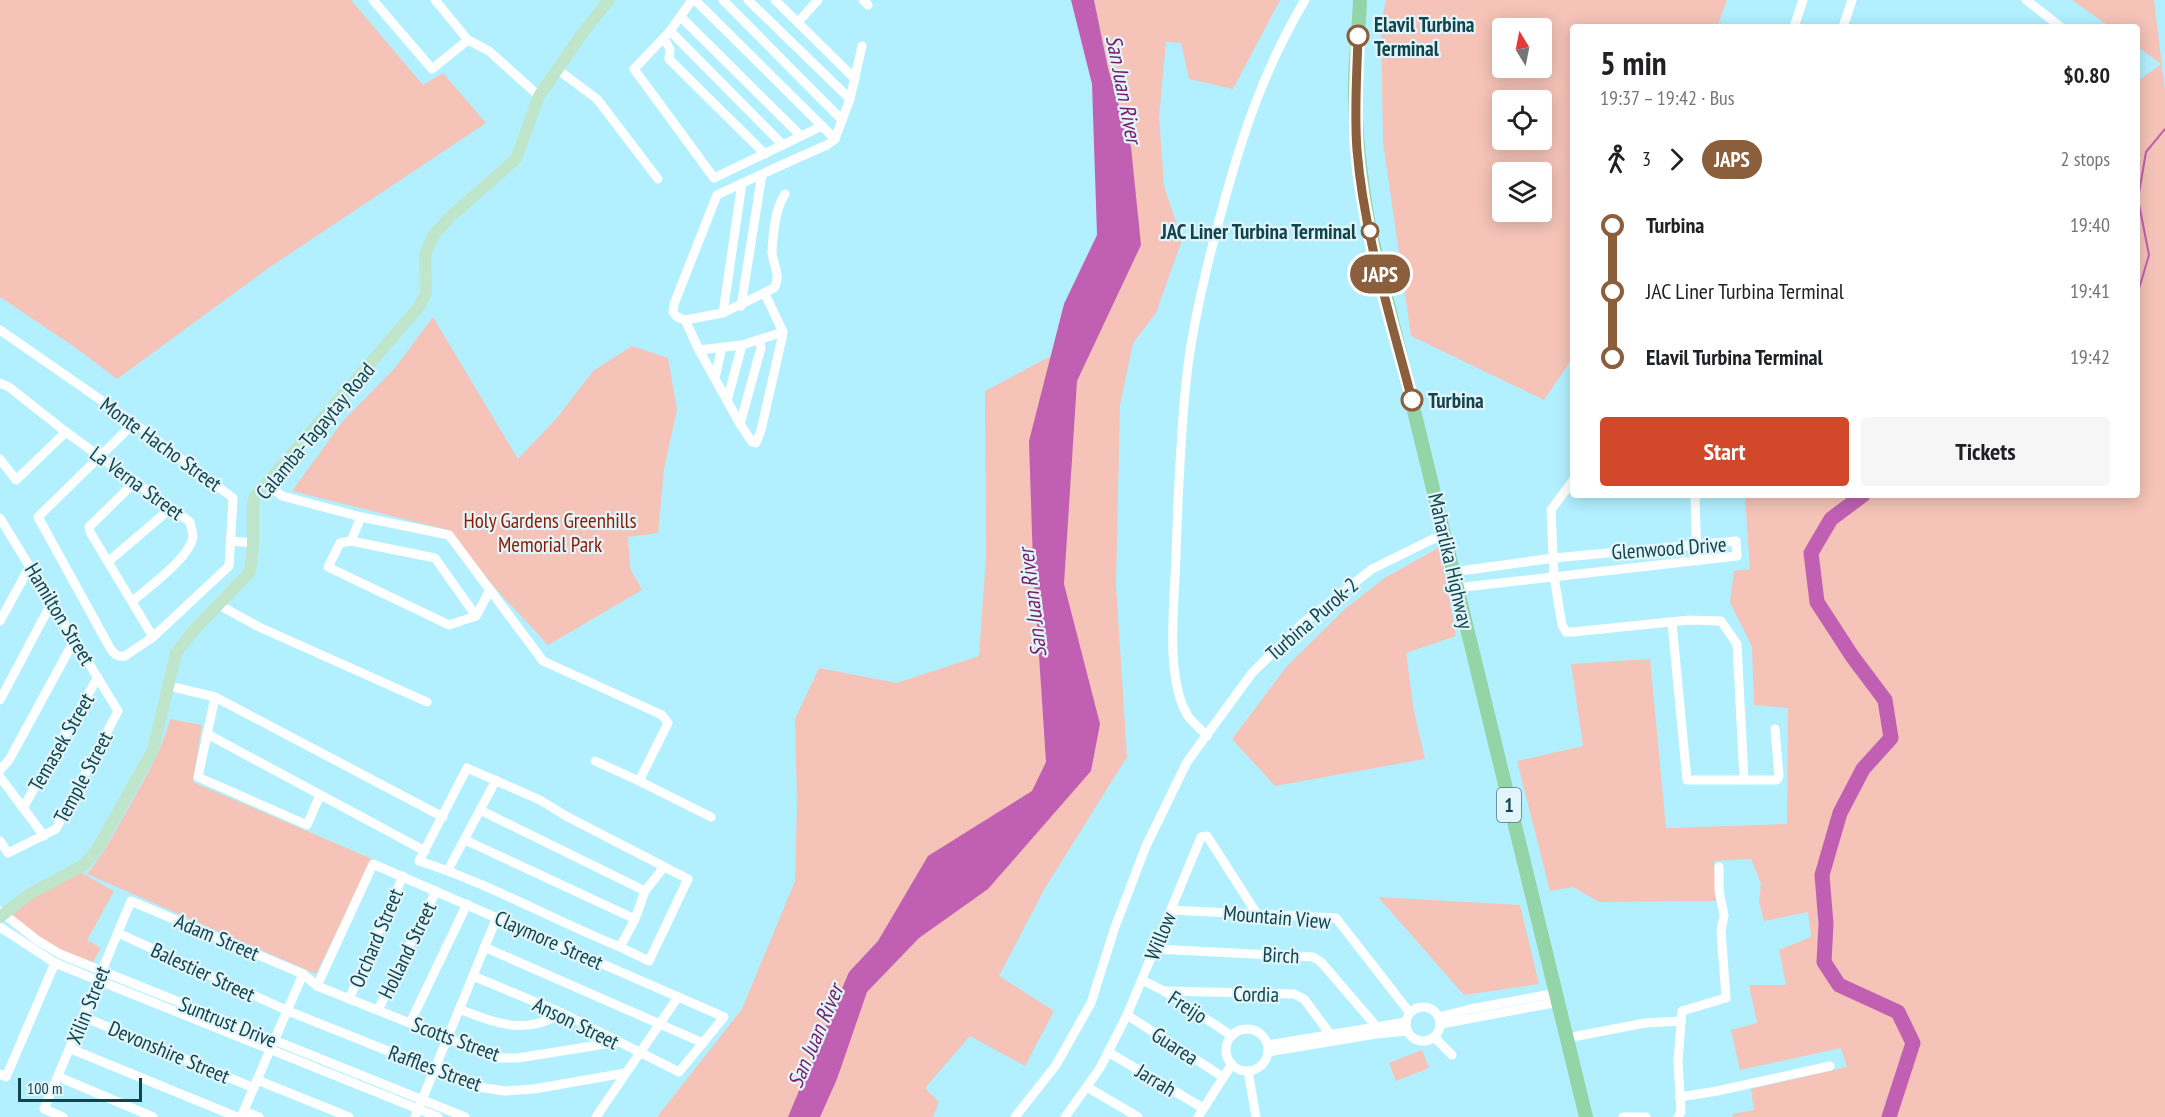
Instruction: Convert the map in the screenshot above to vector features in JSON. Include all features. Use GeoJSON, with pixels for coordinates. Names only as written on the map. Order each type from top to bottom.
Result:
{"type":"FeatureCollection","features":[{"type":"Feature","properties":{"kind":"highway","name":"Maharlika Highway"},"geometry":{"type":"LineString","coordinates":[[1360,0],[1355,85],[1357,149],[1377,265],[1586,1117]]}},
{"type":"Feature","properties":{"kind":"main road","name":"Calamba-Tagaytay Road"},"geometry":{"type":"LineString","coordinates":[[1,917],[28,895],[85,864],[90,859],[153,750],[176,653],[195,629],[250,572],[254,498],[423,301],[426,293],[425,255],[433,236],[450,217],[516,159],[539,96],[607,1]]}},
{"type":"Feature","properties":{"kind":"street"},"geometry":{"type":"LineString","coordinates":[[373,0],[432,69],[468,40]]}},
{"type":"Feature","properties":{"kind":"street"},"geometry":{"type":"LineString","coordinates":[[435,0],[468,40],[489,51],[539,96]]}},
{"type":"Feature","properties":{"kind":"street"},"geometry":{"type":"LineString","coordinates":[[822,126],[714,178],[634,69],[667,35],[693,0],[822,126],[835,139]]}},
{"type":"Feature","properties":{"kind":"street"},"geometry":{"type":"LineString","coordinates":[[723,0],[842,120]]}},
{"type":"Feature","properties":{"kind":"street"},"geometry":{"type":"LineString","coordinates":[[748,0],[850,99]]}},
{"type":"Feature","properties":{"kind":"street"},"geometry":{"type":"LineString","coordinates":[[776,0],[855,79]]}},
{"type":"Feature","properties":{"kind":"street"},"geometry":{"type":"LineString","coordinates":[[784,9],[793,0]]}},
{"type":"Feature","properties":{"kind":"street"},"geometry":{"type":"LineString","coordinates":[[798,22],[819,0]]}},
{"type":"Feature","properties":{"kind":"street"},"geometry":{"type":"LineString","coordinates":[[1207,736],[1188,716],[1178,689],[1173,647],[1180,454],[1186,381],[1198,310],[1230,176],[1248,119],[1286,32],[1305,0]]}},
{"type":"Feature","properties":{"kind":"street"},"geometry":{"type":"LineString","coordinates":[[1795,24],[1803,0]]}},
{"type":"Feature","properties":{"kind":"street"},"geometry":{"type":"LineString","coordinates":[[1844,24],[1852,0]]}},
{"type":"Feature","properties":{"kind":"street"},"geometry":{"type":"LineString","coordinates":[[2026,0],[2057,24]]}},
{"type":"Feature","properties":{"kind":"street"},"geometry":{"type":"LineString","coordinates":[[681,17],[801,136]]}},
{"type":"Feature","properties":{"kind":"street"},"geometry":{"type":"LineString","coordinates":[[667,35],[783,145]]}},
{"type":"Feature","properties":{"kind":"street"},"geometry":{"type":"LineString","coordinates":[[667,35],[670,49],[669,59],[765,154]]}},
{"type":"Feature","properties":{"kind":"street"},"geometry":{"type":"LineString","coordinates":[[785,194],[779,204],[772,253],[778,276],[774,288],[723,313],[685,320],[677,317],[673,312],[674,304],[717,195],[827,145],[835,139],[850,99],[862,46]]}},
{"type":"Feature","properties":{"kind":"street"},"geometry":{"type":"LineString","coordinates":[[557,69],[597,99],[658,179]]}},
{"type":"Feature","properties":{"kind":"street"},"geometry":{"type":"LineString","coordinates":[[741,306],[762,174]]}},
{"type":"Feature","properties":{"kind":"street"},"geometry":{"type":"LineString","coordinates":[[723,313],[742,183]]}},
{"type":"Feature","properties":{"kind":"street"},"geometry":{"type":"LineString","coordinates":[[685,320],[740,424],[752,442],[756,443],[783,332],[765,294]]}},
{"type":"Feature","properties":{"kind":"street","name":"Monte Hacho Street"},"geometry":{"type":"LineString","coordinates":[[0,330],[134,423],[232,498],[229,566],[153,636],[125,656],[116,655],[110,648],[38,517],[100,457]]}},
{"type":"Feature","properties":{"kind":"street"},"geometry":{"type":"LineString","coordinates":[[699,350],[742,345],[783,332]]}},
{"type":"Feature","properties":{"kind":"street"},"geometry":{"type":"LineString","coordinates":[[740,424],[760,348],[760,340]]}},
{"type":"Feature","properties":{"kind":"street"},"geometry":{"type":"LineString","coordinates":[[727,400],[742,345]]}},
{"type":"Feature","properties":{"kind":"street"},"geometry":{"type":"LineString","coordinates":[[715,378],[722,347]]}},
{"type":"Feature","properties":{"kind":"street","name":"La Verna Street"},"geometry":{"type":"LineString","coordinates":[[0,383],[9,387],[66,432],[190,522],[193,536],[189,547],[179,560],[133,601]]}},
{"type":"Feature","properties":{"kind":"street"},"geometry":{"type":"LineString","coordinates":[[100,457],[134,423]]}},
{"type":"Feature","properties":{"kind":"street"},"geometry":{"type":"LineString","coordinates":[[0,459],[16,480],[66,432]]}},
{"type":"Feature","properties":{"kind":"street"},"geometry":{"type":"LineString","coordinates":[[136,481],[89,527],[153,636]]}},
{"type":"Feature","properties":{"kind":"street"},"geometry":{"type":"LineString","coordinates":[[266,483],[282,496],[361,517],[449,534],[543,661],[662,715],[668,723],[639,781]]}},
{"type":"Feature","properties":{"kind":"street"},"geometry":{"type":"LineString","coordinates":[[1570,484],[1551,510],[1554,577],[1562,625],[1566,632],[1689,620],[1721,621],[1737,644],[1744,780]]}},
{"type":"Feature","properties":{"kind":"street"},"geometry":{"type":"LineString","coordinates":[[1695,498],[1697,561]]}},
{"type":"Feature","properties":{"kind":"street"},"geometry":{"type":"LineString","coordinates":[[109,561],[171,508]]}},
{"type":"Feature","properties":{"kind":"street"},"geometry":{"type":"LineString","coordinates":[[351,541],[361,517]]}},
{"type":"Feature","properties":{"kind":"street","name":"Hamilton Street"},"geometry":{"type":"LineString","coordinates":[[0,518],[118,711]]}},
{"type":"Feature","properties":{"kind":"street"},"geometry":{"type":"LineString","coordinates":[[0,540],[6,528]]}},
{"type":"Feature","properties":{"kind":"street","name":"Turbina Purok-2"},"geometry":{"type":"LineString","coordinates":[[1015,1117],[1056,1065],[1091,1003],[1115,927],[1146,846],[1187,762],[1252,673],[1303,623],[1372,569],[1433,539],[1445,537]]}},
{"type":"Feature","properties":{"kind":"street"},"geometry":{"type":"LineString","coordinates":[[231,541],[253,543]]}},
{"type":"Feature","properties":{"kind":"street"},"geometry":{"type":"LineString","coordinates":[[476,616],[435,558],[351,541],[340,543],[328,567],[449,625],[476,616],[490,590]]}},
{"type":"Feature","properties":{"kind":"street","name":"Glenwood Drive"},"geometry":{"type":"LineString","coordinates":[[1453,572],[1554,558],[1736,541],[1737,556],[1456,588]]}},
{"type":"Feature","properties":{"kind":"street"},"geometry":{"type":"LineString","coordinates":[[0,621],[30,566]]}},
{"type":"Feature","properties":{"kind":"street"},"geometry":{"type":"LineString","coordinates":[[0,700],[52,602]]}},
{"type":"Feature","properties":{"kind":"street"},"geometry":{"type":"LineString","coordinates":[[219,605],[259,627],[427,702]]}},
{"type":"Feature","properties":{"kind":"street"},"geometry":{"type":"LineString","coordinates":[[1672,623],[1687,780],[1777,780],[1779,776],[1775,729]]}},
{"type":"Feature","properties":{"kind":"street"},"geometry":{"type":"LineString","coordinates":[[0,770],[9,760],[75,639]]}},
{"type":"Feature","properties":{"kind":"street","name":"Temasek Street"},"geometry":{"type":"LineString","coordinates":[[23,808],[98,677]]}},
{"type":"Feature","properties":{"kind":"street"},"geometry":{"type":"LineString","coordinates":[[169,686],[215,698],[443,817]]}},
{"type":"Feature","properties":{"kind":"street"},"geometry":{"type":"LineString","coordinates":[[215,698],[198,777],[307,825],[320,795]]}},
{"type":"Feature","properties":{"kind":"street","name":"Temple Street"},"geometry":{"type":"LineString","coordinates":[[0,842],[8,853],[56,829],[118,711]]}},
{"type":"Feature","properties":{"kind":"street"},"geometry":{"type":"LineString","coordinates":[[207,734],[425,851]]}},
{"type":"Feature","properties":{"kind":"street"},"geometry":{"type":"LineString","coordinates":[[595,761],[711,817]]}},
{"type":"Feature","properties":{"kind":"street"},"geometry":{"type":"LineString","coordinates":[[467,768],[496,780],[540,800],[566,816],[688,879],[649,961],[567,926],[448,870],[419,861],[467,768]]}},
{"type":"Feature","properties":{"kind":"street"},"geometry":{"type":"LineString","coordinates":[[0,777],[44,836]]}},
{"type":"Feature","properties":{"kind":"street"},"geometry":{"type":"LineString","coordinates":[[448,870],[496,780]]}},
{"type":"Feature","properties":{"kind":"street"},"geometry":{"type":"LineString","coordinates":[[480,810],[645,891]]}},
{"type":"Feature","properties":{"kind":"street","name":"Willow"},"geometry":{"type":"LineString","coordinates":[[1065,1117],[1100,1068],[1127,1015],[1201,837],[1207,836],[1257,914]]}},
{"type":"Feature","properties":{"kind":"street"},"geometry":{"type":"LineString","coordinates":[[465,840],[635,920]]}},
{"type":"Feature","properties":{"kind":"street","name":"Claymore Street"},"geometry":{"type":"LineString","coordinates":[[317,986],[374,864],[724,1017],[703,1043]]}},
{"type":"Feature","properties":{"kind":"street"},"geometry":{"type":"LineString","coordinates":[[620,947],[635,920],[645,891],[664,867]]}},
{"type":"Feature","properties":{"kind":"street"},"geometry":{"type":"LineString","coordinates":[[1678,1117],[1681,1112],[1678,1061],[1682,1011],[1726,998],[1722,940],[1724,915],[1719,891],[1719,867]]}},
{"type":"Feature","properties":{"kind":"street","name":"Orchard Street"},"geometry":{"type":"LineString","coordinates":[[350,999],[402,876]]}},
{"type":"Feature","properties":{"kind":"street","name":"Holland Street"},"geometry":{"type":"LineString","coordinates":[[378,1010],[436,891]]}},
{"type":"Feature","properties":{"kind":"street","name":"Xilin Street"},"geometry":{"type":"LineString","coordinates":[[63,1117],[44,1109],[131,901]]}},
{"type":"Feature","properties":{"kind":"street","name":"Adam Street"},"geometry":{"type":"LineString","coordinates":[[131,901],[303,974]]}},
{"type":"Feature","properties":{"kind":"street"},"geometry":{"type":"LineString","coordinates":[[410,1023],[467,904]]}},
{"type":"Feature","properties":{"kind":"street","name":"Mountain View"},"geometry":{"type":"LineString","coordinates":[[1171,910],[1336,918],[1410,1012]]}},
{"type":"Feature","properties":{"kind":"street","name":"Suntrust Drive"},"geometry":{"type":"LineString","coordinates":[[1,917],[55,963],[98,982],[272,1046]]}},
{"type":"Feature","properties":{"kind":"street","name":"Suntrust Drive"},"geometry":{"type":"LineString","coordinates":[[1,917],[60,954],[438,1117]]}},
{"type":"Feature","properties":{"kind":"street"},"geometry":{"type":"LineString","coordinates":[[418,1109],[497,917]]}},
{"type":"Feature","properties":{"kind":"street","name":"Balestier Street"},"geometry":{"type":"LineString","coordinates":[[118,933],[288,1011]]}},
{"type":"Feature","properties":{"kind":"street"},"geometry":{"type":"LineString","coordinates":[[484,948],[703,1043]]}},
{"type":"Feature","properties":{"kind":"street","name":"Birch"},"geometry":{"type":"LineString","coordinates":[[1156,949],[1313,957],[1321,962],[1376,1026]]}},
{"type":"Feature","properties":{"kind":"street"},"geometry":{"type":"LineString","coordinates":[[0,1074],[6,1077],[55,963]]}},
{"type":"Feature","properties":{"kind":"street"},"geometry":{"type":"LineString","coordinates":[[241,1115],[303,974]]}},
{"type":"Feature","properties":{"kind":"street","name":"Scotts Street"},"geometry":{"type":"LineString","coordinates":[[303,974],[317,986],[497,1058],[518,1058],[618,1042]]}},
{"type":"Feature","properties":{"kind":"street","name":"Anson Street"},"geometry":{"type":"LineString","coordinates":[[473,976],[562,1013],[679,1072],[703,1043]]}},
{"type":"Feature","properties":{"kind":"street","name":"Freijo"},"geometry":{"type":"LineString","coordinates":[[1142,980],[1164,991],[1232,1036]]}},
{"type":"Feature","properties":{"kind":"street","name":"Cordia"},"geometry":{"type":"LineString","coordinates":[[1164,991],[1294,994],[1304,999],[1330,1034]]}},
{"type":"Feature","properties":{"kind":"street"},"geometry":{"type":"LineString","coordinates":[[595,1117],[641,1054],[678,997]]}},
{"type":"Feature","properties":{"kind":"street"},"geometry":{"type":"LineString","coordinates":[[1440,1020],[1470,1009],[1558,998]]}},
{"type":"Feature","properties":{"kind":"street"},"geometry":{"type":"LineString","coordinates":[[1420,1007],[1431,1009],[1440,1020],[1438,1034],[1430,1040],[1419,1041],[1410,1035],[1406,1027],[1410,1012],[1420,1007]]}},
{"type":"Feature","properties":{"kind":"street"},"geometry":{"type":"LineString","coordinates":[[459,1009],[502,1025],[547,1022],[562,1013]]}},
{"type":"Feature","properties":{"kind":"street","name":"Raffles Street"},"geometry":{"type":"LineString","coordinates":[[288,1011],[478,1086],[505,1091],[534,1089],[625,1073]]}},
{"type":"Feature","properties":{"kind":"street","name":"Guarea"},"geometry":{"type":"LineString","coordinates":[[1127,1015],[1223,1077]]}},
{"type":"Feature","properties":{"kind":"street","name":"Devonshire Street"},"geometry":{"type":"LineString","coordinates":[[84,1017],[256,1084],[349,1117]]}},
{"type":"Feature","properties":{"kind":"street"},"geometry":{"type":"LineString","coordinates":[[1567,1038],[1645,1023],[1681,1021]]}},
{"type":"Feature","properties":{"kind":"street"},"geometry":{"type":"LineString","coordinates":[[1268,1048],[1376,1026],[1406,1027]]}},
{"type":"Feature","properties":{"kind":"street"},"geometry":{"type":"LineString","coordinates":[[1268,1048],[1376,1034],[1406,1027]]}},
{"type":"Feature","properties":{"kind":"street"},"geometry":{"type":"LineString","coordinates":[[1249,1030],[1261,1035],[1268,1048],[1264,1063],[1248,1071],[1232,1064],[1227,1053],[1232,1036],[1237,1032],[1249,1030]]}},
{"type":"Feature","properties":{"kind":"street"},"geometry":{"type":"LineString","coordinates":[[1434,1037],[1452,1055]]}},
{"type":"Feature","properties":{"kind":"street"},"geometry":{"type":"LineString","coordinates":[[70,1049],[241,1115],[259,1117]]}},
{"type":"Feature","properties":{"kind":"street","name":"Jarrah"},"geometry":{"type":"LineString","coordinates":[[1108,1052],[1203,1108]]}},
{"type":"Feature","properties":{"kind":"street"},"geometry":{"type":"LineString","coordinates":[[1198,1117],[1232,1064]]}},
{"type":"Feature","properties":{"kind":"street"},"geometry":{"type":"LineString","coordinates":[[1680,1096],[1746,1085],[1830,1066]]}},
{"type":"Feature","properties":{"kind":"street"},"geometry":{"type":"LineString","coordinates":[[1248,1071],[1252,1113]]}},
{"type":"Feature","properties":{"kind":"street"},"geometry":{"type":"LineString","coordinates":[[59,1077],[153,1117]]}},
{"type":"Feature","properties":{"kind":"street"},"geometry":{"type":"LineString","coordinates":[[1087,1087],[1138,1117]]}},
{"type":"Feature","properties":{"kind":"street","name":"Suntrust Drive"},"geometry":{"type":"LineString","coordinates":[[418,1109],[465,1117]]}},
{"type":"Feature","properties":{"kind":"street"},"geometry":{"type":"LineString","coordinates":[[1623,1117],[1646,1117]]}},
{"type":"Feature","properties":{"kind":"green space"},"geometry":{"type":"Polygon","coordinates":[[[0,0],[351,0],[423,85],[443,73],[486,123],[270,267],[117,379],[76,348],[0,297],[0,0]]]}},
{"type":"Feature","properties":{"kind":"green space"},"geometry":{"type":"Polygon","coordinates":[[[1094,0],[1280,0],[1233,89],[1189,79],[1181,43],[1166,42],[1159,117],[1164,186],[1182,240],[1156,313],[1133,343],[1120,405],[1116,585],[1127,757],[1045,888],[999,976],[1054,1011],[1025,1066],[970,1036],[925,1088],[939,1102],[933,1117],[657,1117],[742,1009],[795,881],[797,802],[795,719],[819,668],[897,683],[979,656],[986,557],[985,391],[1100,330],[1108,68],[1094,0]]]}},
{"type":"Feature","properties":{"kind":"green space"},"geometry":{"type":"Polygon","coordinates":[[[1386,0],[1727,0],[1718,24],[1570,24],[1570,361],[1544,400],[1411,336],[1383,142],[1381,24],[1386,0]]]}},
{"type":"Feature","properties":{"kind":"green space"},"geometry":{"type":"Polygon","coordinates":[[[2072,0],[2154,0],[2165,91],[2165,1117],[1733,1117],[1732,1114],[1754,1110],[1751,1089],[1847,1067],[1841,1048],[1740,1070],[1731,1030],[1757,1023],[1749,985],[1786,985],[1779,950],[1811,937],[1808,912],[1764,921],[1759,902],[1761,884],[1751,859],[1714,861],[1717,901],[1599,902],[1573,887],[1550,891],[1517,761],[1583,746],[1571,664],[1650,659],[1666,828],[1787,824],[1788,708],[1754,705],[1752,647],[1730,602],[1734,571],[1750,569],[1745,498],[2140,498],[2140,80],[2161,64],[2140,48],[2140,24],[2106,24],[2072,0]]]}},
{"type":"Feature","properties":{"kind":"green space","name":"Holy Gardens Greenhills Memorial Park"},"geometry":{"type":"Polygon","coordinates":[[[433,317],[518,459],[556,419],[593,371],[632,346],[668,358],[677,410],[664,469],[658,533],[628,537],[630,568],[642,590],[548,645],[494,587],[448,530],[292,491],[343,421],[394,369],[433,317]]]}},
{"type":"Feature","properties":{"kind":"green space"},"geometry":{"type":"Polygon","coordinates":[[[1440,547],[1456,636],[1406,653],[1414,711],[1425,759],[1275,786],[1232,739],[1287,666],[1346,608],[1386,577],[1440,547]]]}},
{"type":"Feature","properties":{"kind":"green space"},"geometry":{"type":"Polygon","coordinates":[[[170,719],[202,725],[193,782],[372,859],[316,974],[87,874],[110,841],[147,775],[158,753],[170,719]]]}},
{"type":"Feature","properties":{"kind":"green space"},"geometry":{"type":"Polygon","coordinates":[[[80,872],[114,891],[87,940],[101,948],[91,965],[60,952],[9,915],[18,906],[80,872]]]}},
{"type":"Feature","properties":{"kind":"green space"},"geometry":{"type":"Polygon","coordinates":[[[1378,897],[1520,905],[1539,984],[1464,995],[1378,897]]]}},
{"type":"Feature","properties":{"kind":"green space"},"geometry":{"type":"Polygon","coordinates":[[[1422,1050],[1429,1068],[1396,1081],[1389,1063],[1422,1050]]]}},
{"type":"Feature","properties":{"kind":"shaded area"},"geometry":{"type":"Polygon","coordinates":[[[1071,0],[1094,0],[1108,68],[1131,147],[1141,245],[1077,381],[1064,584],[1100,724],[1091,771],[988,889],[919,938],[867,992],[837,1079],[820,1117],[788,1117],[849,972],[878,941],[928,856],[1032,791],[1046,762],[1033,564],[1029,441],[1064,304],[1097,235],[1092,84],[1071,0]]]}},
{"type":"Feature","properties":{"kind":"waterway"},"geometry":{"type":"LineString","coordinates":[[2140,187],[2146,152],[2165,129]]}},
{"type":"Feature","properties":{"kind":"waterway"},"geometry":{"type":"LineString","coordinates":[[2140,209],[2149,255],[2140,285]]}},
{"type":"Feature","properties":{"kind":"waterway"},"geometry":{"type":"LineString","coordinates":[[1859,498],[1831,519],[1811,553],[1817,602],[1852,656],[1885,700],[1891,738],[1863,769],[1840,813],[1822,875],[1826,924],[1824,962],[1839,985],[1898,1012],[1913,1043],[1889,1117]]}},
{"type":"Feature","properties":{"kind":"bus line","name":"JAPS"},"geometry":{"type":"LineString","coordinates":[[1358,36],[1355,118],[1362,187],[1377,265],[1412,400]]}},
{"type":"Feature","properties":{"kind":"place","name":"Elavil Turbina Terminal"},"geometry":{"type":"Point","coordinates":[1358,36]}},
{"type":"Feature","properties":{"kind":"place","name":"JAC Liner Turbina Terminal"},"geometry":{"type":"Point","coordinates":[1370,231]}},
{"type":"Feature","properties":{"kind":"place","name":"Turbina"},"geometry":{"type":"Point","coordinates":[1412,400]}},
{"type":"Feature","properties":{"kind":"water label","name":"San Juan River"},"geometry":{"type":"Point","coordinates":[1124,89]}},
{"type":"Feature","properties":{"kind":"water label","name":"San Juan River"},"geometry":{"type":"Point","coordinates":[1032,603]}},
{"type":"Feature","properties":{"kind":"water label","name":"San Juan River"},"geometry":{"type":"Point","coordinates":[815,1036]}}]}
